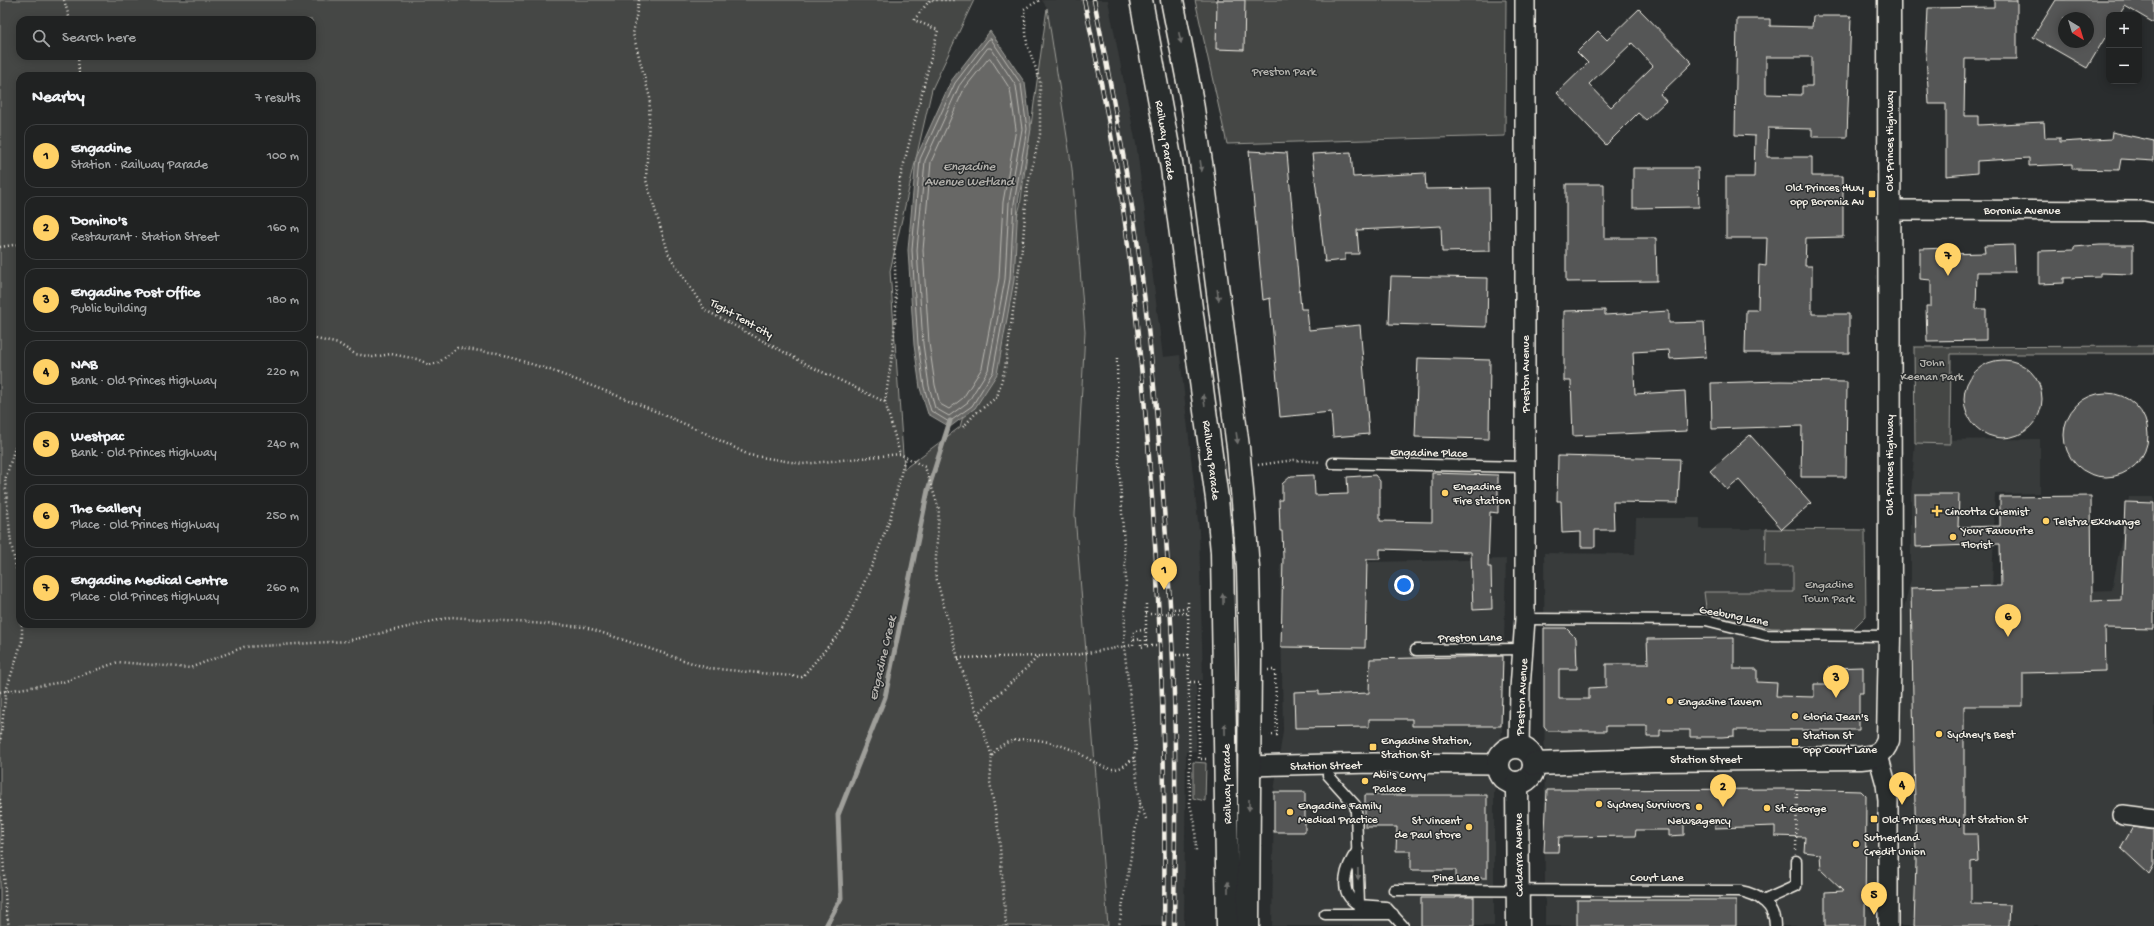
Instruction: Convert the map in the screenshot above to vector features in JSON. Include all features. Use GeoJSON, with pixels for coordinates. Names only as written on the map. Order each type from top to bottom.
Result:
{"type":"FeatureCollection","features":[{"type":"Feature","properties":{"kind":"main road","name":"Railway Parade"},"geometry":{"type":"LineString","coordinates":[[1141,0],[1172,168],[1217,499],[1222,552],[1228,926]]}},
{"type":"Feature","properties":{"kind":"main road","name":"Railway Parade"},"geometry":{"type":"LineString","coordinates":[[1172,0],[1194,117],[1239,455],[1248,568],[1248,926]]}},
{"type":"Feature","properties":{"kind":"main road","name":"Old Princes Highway"},"geometry":{"type":"LineString","coordinates":[[1878,755],[1886,747],[1888,740],[1890,636],[1889,0]]}},
{"type":"Feature","properties":{"kind":"main road"},"geometry":{"type":"LineString","coordinates":[[1519,747],[1530,752],[1534,764],[1532,775],[1528,779],[1517,783],[1506,780],[1501,775],[1498,764],[1499,758],[1507,749],[1519,747]]}},
{"type":"Feature","properties":{"kind":"main road","name":"Station Street"},"geometry":{"type":"LineString","coordinates":[[1534,764],[1654,760],[1847,759],[1878,755]]}},
{"type":"Feature","properties":{"kind":"main road","name":"Caldarra Avenue"},"geometry":{"type":"LineString","coordinates":[[1517,783],[1518,926]]}},
{"type":"Feature","properties":{"kind":"street","name":"Preston Avenue"},"geometry":{"type":"LineString","coordinates":[[1519,747],[1520,688],[1525,619],[1525,0]]}},
{"type":"Feature","properties":{"kind":"street","name":"Boronia Avenue"},"geometry":{"type":"LineString","coordinates":[[1889,210],[2144,211],[2154,214]]}},
{"type":"Feature","properties":{"kind":"street"},"geometry":{"type":"LineString","coordinates":[[1878,755],[1888,800],[1888,926]]}},
{"type":"Feature","properties":{"kind":"street","name":"Station Street"},"geometry":{"type":"LineString","coordinates":[[1249,766],[1374,763],[1498,764]]}},
{"type":"Feature","properties":{"kind":"street"},"geometry":{"type":"LineString","coordinates":[[2122,815],[2154,819]]}},
{"type":"Feature","properties":{"kind":"lane","name":"Engadine Place"},"geometry":{"type":"LineString","coordinates":[[1333,463],[1525,467]]}},
{"type":"Feature","properties":{"kind":"lane","name":"Geebung Lane"},"geometry":{"type":"LineString","coordinates":[[1525,619],[1706,620],[1766,635],[1890,636]]}},
{"type":"Feature","properties":{"kind":"lane","name":"Preston Lane"},"geometry":{"type":"LineString","coordinates":[[1416,650],[1524,649]]}},
{"type":"Feature","properties":{"kind":"lane"},"geometry":{"type":"LineString","coordinates":[[1328,775],[1354,805],[1358,817],[1359,905],[1383,906],[1393,914],[1403,926]]}},
{"type":"Feature","properties":{"kind":"lane"},"geometry":{"type":"LineString","coordinates":[[1763,901],[1796,886],[1796,861]]}},
{"type":"Feature","properties":{"kind":"lane","name":"Pine Lane"},"geometry":{"type":"LineString","coordinates":[[1394,890],[1518,890]]}},
{"type":"Feature","properties":{"kind":"lane","name":"Court Lane"},"geometry":{"type":"LineString","coordinates":[[1518,890],[1740,891],[1752,893],[1763,901],[1770,908],[1775,918],[1775,926]]}},
{"type":"Feature","properties":{"kind":"lane"},"geometry":{"type":"LineString","coordinates":[[1325,914],[1393,914]]}},
{"type":"Feature","properties":{"kind":"path"},"geometry":{"type":"LineString","coordinates":[[64,0],[69,16]]}},
{"type":"Feature","properties":{"kind":"path","name":"Tight Tent city"},"geometry":{"type":"LineString","coordinates":[[639,0],[632,34],[650,98],[646,180],[669,256],[705,310],[818,370],[884,402]]}},
{"type":"Feature","properties":{"kind":"path"},"geometry":{"type":"LineString","coordinates":[[900,454],[884,402],[892,356],[896,311],[894,224],[900,179],[938,30],[914,20],[930,0],[955,0]]}},
{"type":"Feature","properties":{"kind":"path"},"geometry":{"type":"LineString","coordinates":[[963,427],[975,414],[997,397],[1005,368],[1023,240],[1027,189],[1040,134],[1040,80],[1027,44],[1024,9],[1040,0]]}},
{"type":"Feature","properties":{"kind":"path"},"geometry":{"type":"LineString","coordinates":[[78,60],[79,72]]}},
{"type":"Feature","properties":{"kind":"path"},"geometry":{"type":"LineString","coordinates":[[0,247],[16,245]]}},
{"type":"Feature","properties":{"kind":"path"},"geometry":{"type":"LineString","coordinates":[[316,339],[339,344],[355,354],[373,358],[391,354],[418,359],[430,365],[438,363],[457,348],[498,353],[550,370],[634,402],[701,430],[749,455],[803,464],[900,454],[925,467],[939,509],[935,573],[958,658],[992,756],[990,782],[999,834],[1006,926]]}},
{"type":"Feature","properties":{"kind":"path"},"geometry":{"type":"LineString","coordinates":[[1117,358],[1118,446],[1126,579],[1124,646],[1136,748],[1134,756],[1140,802],[1146,819]]}},
{"type":"Feature","properties":{"kind":"path"},"geometry":{"type":"LineString","coordinates":[[16,444],[5,480],[11,544],[16,567]]}},
{"type":"Feature","properties":{"kind":"path"},"geometry":{"type":"LineString","coordinates":[[0,692],[63,682],[118,662],[190,668],[244,647],[347,641],[451,617],[585,627],[707,668],[802,677],[843,629],[874,561],[890,519],[905,457]]}},
{"type":"Feature","properties":{"kind":"path"},"geometry":{"type":"LineString","coordinates":[[1258,465],[1294,460],[1333,463]]}},
{"type":"Feature","properties":{"kind":"path"},"geometry":{"type":"LineString","coordinates":[[1174,609],[1187,608],[1188,602],[1190,682],[1190,805],[1195,824],[1196,851]]}},
{"type":"Feature","properties":{"kind":"path"},"geometry":{"type":"LineString","coordinates":[[1146,604],[1146,614],[1147,646],[1145,630],[1146,604]]}},
{"type":"Feature","properties":{"kind":"path"},"geometry":{"type":"LineString","coordinates":[[1146,614],[1188,613]]}},
{"type":"Feature","properties":{"kind":"path"},"geometry":{"type":"LineString","coordinates":[[0,743],[6,691],[22,641],[22,628]]}},
{"type":"Feature","properties":{"kind":"path"},"geometry":{"type":"LineString","coordinates":[[958,658],[1091,654],[1133,645],[1132,640],[1134,640],[1134,631],[1145,630]]}},
{"type":"Feature","properties":{"kind":"path"},"geometry":{"type":"LineString","coordinates":[[1134,640],[1141,639],[1141,646],[1158,646]]}},
{"type":"Feature","properties":{"kind":"path"},"geometry":{"type":"LineString","coordinates":[[1176,655],[1189,655]]}},
{"type":"Feature","properties":{"kind":"path"},"geometry":{"type":"LineString","coordinates":[[978,714],[1038,656]]}},
{"type":"Feature","properties":{"kind":"path"},"geometry":{"type":"LineString","coordinates":[[1268,670],[1275,670],[1277,734],[1269,735]]}},
{"type":"Feature","properties":{"kind":"path"},"geometry":{"type":"LineString","coordinates":[[1190,682],[1199,682],[1199,759],[1208,759]]}},
{"type":"Feature","properties":{"kind":"path"},"geometry":{"type":"LineString","coordinates":[[992,756],[996,749],[1003,743],[1020,739],[1052,743],[1064,747],[1110,769],[1120,768],[1129,763],[1134,756]]}},
{"type":"Feature","properties":{"kind":"path"},"geometry":{"type":"LineString","coordinates":[[1796,861],[1797,786]]}},
{"type":"Feature","properties":{"kind":"path"},"geometry":{"type":"LineString","coordinates":[[0,799],[6,910],[9,926]]}},
{"type":"Feature","properties":{"kind":"path"},"geometry":{"type":"LineString","coordinates":[[1119,926],[1140,802]]}},
{"type":"Feature","properties":{"kind":"shaded area"},"geometry":{"type":"Polygon","coordinates":[[[1042,0],[1108,0],[1137,149],[1163,357],[1180,355],[1199,530],[1203,680],[1196,680],[1196,751],[1186,752],[1184,926],[1108,926],[1075,515],[1085,332],[1072,169],[1047,8],[1042,0]]]}},
{"type":"Feature","properties":{"kind":"shaded area"},"geometry":{"type":"Polygon","coordinates":[[[2040,439],[2040,493],[1995,494],[1992,593],[2112,590],[2129,497],[2154,497],[2154,926],[1545,926],[1544,553],[1635,554],[1636,518],[1700,518],[1700,529],[1766,529],[1765,565],[1793,566],[1793,592],[1704,592],[1708,615],[1772,628],[1899,628],[1911,579],[1911,495],[1915,440],[2040,439]]]}},
{"type":"Feature","properties":{"kind":"shaded area"},"geometry":{"type":"Polygon","coordinates":[[[1506,559],[1502,731],[1494,794],[1494,926],[1272,926],[1274,791],[1283,731],[1280,564],[1506,559]]]}},
{"type":"Feature","properties":{"kind":"green space"},"geometry":{"type":"Polygon","coordinates":[[[0,0],[974,0],[932,89],[890,271],[904,469],[960,427],[1020,206],[1047,8],[1072,169],[1085,332],[1075,515],[1108,926],[0,926],[0,0]]]}},
{"type":"Feature","properties":{"kind":"green space","name":"Preston Park"},"geometry":{"type":"Polygon","coordinates":[[[1195,0],[1506,0],[1505,136],[1227,144],[1195,0]]]}},
{"type":"Feature","properties":{"kind":"green space","name":"John Keenan Park"},"geometry":{"type":"Polygon","coordinates":[[[2154,346],[2154,354],[1951,354],[1950,444],[1915,443],[1914,347],[2154,346]]]}},
{"type":"Feature","properties":{"kind":"green space","name":"Engadine Town Park"},"geometry":{"type":"Polygon","coordinates":[[[1766,529],[1865,530],[1866,616],[1853,629],[1772,628],[1707,615],[1704,592],[1793,592],[1793,566],[1765,566],[1766,529]]]}},
{"type":"Feature","properties":{"kind":"green space"},"geometry":{"type":"Polygon","coordinates":[[[1193,762],[1206,763],[1205,801],[1193,798],[1193,762]]]}},
{"type":"Feature","properties":{"kind":"water","name":"Engadine Avenue Wetland"},"geometry":{"type":"Polygon","coordinates":[[[990,31],[1025,83],[1031,129],[1018,203],[1014,280],[997,374],[975,408],[950,427],[928,414],[920,388],[914,345],[908,250],[916,158],[951,81],[990,31]]]}},
{"type":"Feature","properties":{"kind":"building"},"geometry":{"type":"Polygon","coordinates":[[[1217,0],[1245,0],[1244,50],[1216,49],[1217,0]]]}},
{"type":"Feature","properties":{"kind":"building"},"geometry":{"type":"Polygon","coordinates":[[[1994,0],[2017,0],[2017,59],[1965,59],[1964,116],[1978,116],[1978,125],[2044,122],[2045,138],[2060,138],[2060,142],[2111,139],[2112,132],[2154,141],[2154,161],[2121,159],[2119,170],[2072,169],[2072,164],[2029,166],[2029,158],[1977,161],[1977,173],[1946,176],[1946,104],[1929,104],[1926,55],[1928,8],[1994,7],[1994,0]]]}},
{"type":"Feature","properties":{"kind":"building"},"geometry":{"type":"Polygon","coordinates":[[[2056,0],[2154,0],[2154,23],[2142,16],[2142,12],[2135,12],[2125,6],[2121,12],[2106,12],[2106,36],[2087,68],[2033,37],[2056,0]]]}},
{"type":"Feature","properties":{"kind":"building"},"geometry":{"type":"Polygon","coordinates":[[[1639,9],[1692,63],[1660,94],[1666,101],[1646,120],[1638,113],[1606,145],[1557,93],[1588,63],[1577,52],[1598,31],[1607,40],[1639,9]],[[1632,43],[1589,84],[1611,107],[1653,66],[1632,43]]]}},
{"type":"Feature","properties":{"kind":"building"},"geometry":{"type":"Polygon","coordinates":[[[1813,16],[1851,16],[1847,137],[1812,137],[1812,129],[1768,128],[1767,157],[1812,157],[1812,176],[1843,176],[1843,237],[1806,238],[1805,266],[1812,266],[1812,314],[1849,314],[1849,353],[1745,353],[1746,310],[1758,310],[1759,265],[1766,266],[1767,238],[1726,238],[1726,177],[1754,177],[1755,136],[1735,135],[1737,19],[1770,19],[1770,26],[1812,27],[1813,16]],[[1766,57],[1766,94],[1802,95],[1802,86],[1812,86],[1812,57],[1766,57]]]}},
{"type":"Feature","properties":{"kind":"building"},"geometry":{"type":"Polygon","coordinates":[[[1249,151],[1287,153],[1301,309],[1307,309],[1309,330],[1360,325],[1369,434],[1333,437],[1331,412],[1280,417],[1270,298],[1263,300],[1249,151]]]}},
{"type":"Feature","properties":{"kind":"building"},"geometry":{"type":"Polygon","coordinates":[[[1351,152],[1353,177],[1425,173],[1426,189],[1489,188],[1490,251],[1442,252],[1441,226],[1357,230],[1359,254],[1345,254],[1345,260],[1325,262],[1312,154],[1351,152]]]}},
{"type":"Feature","properties":{"kind":"building"},"geometry":{"type":"Polygon","coordinates":[[[1633,168],[1698,168],[1699,207],[1633,208],[1633,168]]]}},
{"type":"Feature","properties":{"kind":"building"},"geometry":{"type":"Polygon","coordinates":[[[1566,184],[1604,184],[1604,238],[1656,238],[1657,281],[1566,282],[1566,184]]]}},
{"type":"Feature","properties":{"kind":"building"},"geometry":{"type":"Polygon","coordinates":[[[2014,245],[2015,272],[1977,272],[1976,309],[1986,309],[1986,340],[1927,341],[1926,306],[1931,306],[1931,280],[1920,279],[1920,249],[1947,248],[1947,254],[1985,253],[1984,246],[2014,245]]]}},
{"type":"Feature","properties":{"kind":"building"},"geometry":{"type":"Polygon","coordinates":[[[2133,245],[2133,274],[2100,273],[2100,277],[2064,278],[2064,283],[2039,284],[2039,251],[2074,250],[2074,247],[2133,245]]]}},
{"type":"Feature","properties":{"kind":"building"},"geometry":{"type":"Polygon","coordinates":[[[1391,276],[1488,278],[1487,327],[1389,324],[1391,276]]]}},
{"type":"Feature","properties":{"kind":"building"},"geometry":{"type":"Polygon","coordinates":[[[1605,310],[1605,315],[1669,311],[1669,323],[1704,322],[1706,357],[1670,359],[1669,350],[1633,352],[1635,394],[1685,391],[1687,431],[1573,436],[1571,381],[1564,381],[1564,311],[1605,310]]]}},
{"type":"Feature","properties":{"kind":"building"},"geometry":{"type":"Polygon","coordinates":[[[1418,358],[1490,360],[1489,439],[1415,437],[1418,358]]]}},
{"type":"Feature","properties":{"kind":"building"},"geometry":{"type":"Polygon","coordinates":[[[1995,360],[2011,360],[2025,366],[2036,377],[2042,391],[2042,407],[2036,421],[2025,432],[2011,438],[1995,438],[1981,432],[1970,421],[1964,407],[1964,391],[1970,377],[1981,366],[1995,360]]]}},
{"type":"Feature","properties":{"kind":"building"},"geometry":{"type":"Polygon","coordinates":[[[1780,381],[1847,382],[1846,477],[1801,477],[1802,426],[1712,429],[1711,383],[1780,381]]]}},
{"type":"Feature","properties":{"kind":"building"},"geometry":{"type":"Polygon","coordinates":[[[2106,393],[2122,396],[2136,405],[2145,419],[2148,435],[2145,451],[2136,465],[2122,474],[2106,477],[2090,474],[2076,465],[2067,451],[2064,435],[2067,419],[2076,405],[2090,396],[2106,393]]]}},
{"type":"Feature","properties":{"kind":"building"},"geometry":{"type":"Polygon","coordinates":[[[1750,435],[1811,503],[1782,529],[1739,480],[1727,490],[1710,471],[1750,435]]]}},
{"type":"Feature","properties":{"kind":"building"},"geometry":{"type":"Polygon","coordinates":[[[1558,456],[1680,459],[1678,503],[1613,502],[1614,530],[1595,530],[1595,547],[1581,547],[1581,532],[1562,533],[1561,501],[1557,501],[1558,456]]]}},
{"type":"Feature","properties":{"kind":"building"},"geometry":{"type":"Polygon","coordinates":[[[1432,473],[1498,475],[1498,513],[1490,512],[1488,567],[1491,567],[1492,609],[1473,610],[1471,552],[1380,549],[1380,559],[1367,559],[1365,648],[1281,647],[1283,557],[1279,500],[1282,500],[1282,484],[1291,476],[1314,475],[1315,495],[1348,494],[1347,477],[1375,475],[1380,481],[1380,521],[1432,522],[1432,473]]]}},
{"type":"Feature","properties":{"kind":"building"},"geometry":{"type":"Polygon","coordinates":[[[1915,494],[1959,494],[1958,527],[2000,526],[2000,497],[2091,496],[2092,601],[2121,600],[2125,502],[2154,503],[2154,629],[2105,628],[2106,671],[2023,673],[2023,706],[1964,706],[1964,834],[1977,834],[1978,861],[1971,862],[1971,904],[2010,905],[2009,926],[1914,926],[1916,862],[1911,588],[2001,586],[2000,544],[1916,547],[1915,494]]]}},
{"type":"Feature","properties":{"kind":"building"},"geometry":{"type":"Polygon","coordinates":[[[1544,628],[1566,628],[1576,638],[1577,669],[1559,669],[1559,699],[1589,699],[1589,688],[1606,687],[1606,664],[1648,664],[1647,639],[1734,638],[1734,669],[1757,669],[1757,682],[1777,683],[1776,696],[1814,697],[1814,684],[1828,684],[1828,668],[1863,667],[1863,693],[1859,693],[1859,730],[1734,730],[1734,736],[1722,737],[1690,737],[1690,730],[1660,730],[1660,737],[1647,737],[1647,726],[1606,726],[1606,731],[1548,731],[1544,726],[1544,628]]]}},
{"type":"Feature","properties":{"kind":"building"},"geometry":{"type":"Polygon","coordinates":[[[1503,656],[1501,726],[1412,726],[1412,719],[1369,719],[1369,727],[1295,728],[1294,692],[1319,691],[1319,695],[1369,693],[1370,659],[1503,656]]]}},
{"type":"Feature","properties":{"kind":"building"},"geometry":{"type":"Polygon","coordinates":[[[1787,789],[1861,791],[1866,796],[1865,926],[1825,926],[1825,892],[1843,891],[1821,870],[1820,854],[1804,852],[1805,837],[1775,836],[1775,826],[1715,828],[1715,823],[1684,824],[1684,835],[1669,836],[1669,830],[1636,830],[1635,836],[1559,837],[1558,852],[1544,852],[1547,790],[1787,789]]]}},
{"type":"Feature","properties":{"kind":"building","name":"Engadine Family Medical Practice"},"geometry":{"type":"Polygon","coordinates":[[[1274,792],[1305,792],[1305,832],[1274,832],[1274,792]]]}},
{"type":"Feature","properties":{"kind":"building"},"geometry":{"type":"Polygon","coordinates":[[[1365,795],[1487,795],[1487,878],[1475,878],[1474,884],[1456,884],[1456,870],[1411,870],[1411,851],[1396,851],[1397,827],[1365,827],[1365,795]]]}},
{"type":"Feature","properties":{"kind":"building"},"geometry":{"type":"Polygon","coordinates":[[[2133,827],[2154,830],[2154,865],[2149,874],[2121,848],[2133,827]]]}},
{"type":"Feature","properties":{"kind":"building"},"geometry":{"type":"Polygon","coordinates":[[[1474,897],[1474,926],[1421,926],[1421,898],[1474,897]]]}},
{"type":"Feature","properties":{"kind":"building"},"geometry":{"type":"Polygon","coordinates":[[[1577,900],[1736,900],[1736,926],[1577,926],[1577,900]]]}},
{"type":"Feature","properties":{"kind":"waterway","name":"Engadine Creek"},"geometry":{"type":"LineString","coordinates":[[826,926],[841,898],[838,815],[885,697],[928,490],[950,421]]}},
{"type":"Feature","properties":{"kind":"railway"},"geometry":{"type":"LineString","coordinates":[[1084,0],[1107,115],[1122,201],[1145,403],[1152,490],[1161,664],[1164,926]]}},
{"type":"Feature","properties":{"kind":"railway"},"geometry":{"type":"LineString","coordinates":[[1094,0],[1116,113],[1135,226],[1148,324],[1158,423],[1173,660],[1175,774],[1174,926]]}},
{"type":"Feature","properties":{"kind":"place","name":"Old Princes Hwy opp Boronia Av"},"geometry":{"type":"Point","coordinates":[1872,194]}},
{"type":"Feature","properties":{"kind":"place","name":"Engadine Medical Centre"},"geometry":{"type":"Point","coordinates":[1948,276]}},
{"type":"Feature","properties":{"kind":"place","name":"Engadine Fire station"},"geometry":{"type":"Point","coordinates":[1445,493]}},
{"type":"Feature","properties":{"kind":"place","name":"Cincotta Chemist"},"geometry":{"type":"Point","coordinates":[1937,511]}},
{"type":"Feature","properties":{"kind":"place","name":"Telstra Exchange"},"geometry":{"type":"Point","coordinates":[2046,521]}},
{"type":"Feature","properties":{"kind":"place","name":"Your Favourite Florist"},"geometry":{"type":"Point","coordinates":[1953,537]}},
{"type":"Feature","properties":{"kind":"place","name":"Engadine"},"geometry":{"type":"Point","coordinates":[1164,590]}},
{"type":"Feature","properties":{"kind":"place","name":"The Gallery"},"geometry":{"type":"Point","coordinates":[2008,637]}},
{"type":"Feature","properties":{"kind":"place","name":"Engadine Post Office"},"geometry":{"type":"Point","coordinates":[1836,698]}},
{"type":"Feature","properties":{"kind":"place","name":"Engadine Tavern"},"geometry":{"type":"Point","coordinates":[1670,701]}},
{"type":"Feature","properties":{"kind":"place","name":"Gloria Jean's"},"geometry":{"type":"Point","coordinates":[1795,716]}},
{"type":"Feature","properties":{"kind":"place","name":"Sydney's Best"},"geometry":{"type":"Point","coordinates":[1939,734]}},
{"type":"Feature","properties":{"kind":"place","name":"Station St opp Court Lane"},"geometry":{"type":"Point","coordinates":[1795,742]}},
{"type":"Feature","properties":{"kind":"place","name":"Engadine Station, Station St"},"geometry":{"type":"Point","coordinates":[1373,747]}},
{"type":"Feature","properties":{"kind":"place","name":"Abi's Curry Palace"},"geometry":{"type":"Point","coordinates":[1365,781]}},
{"type":"Feature","properties":{"kind":"place","name":"Sydney Survivors"},"geometry":{"type":"Point","coordinates":[1599,804]}},
{"type":"Feature","properties":{"kind":"place","name":"NAB"},"geometry":{"type":"Point","coordinates":[1902,805]}},
{"type":"Feature","properties":{"kind":"place","name":"Newsagency"},"geometry":{"type":"Point","coordinates":[1699,807]}},
{"type":"Feature","properties":{"kind":"place","name":"Domino's"},"geometry":{"type":"Point","coordinates":[1723,807]}},
{"type":"Feature","properties":{"kind":"place","name":"St.George"},"geometry":{"type":"Point","coordinates":[1767,808]}},
{"type":"Feature","properties":{"kind":"place","name":"Engadine Family Medical Practice"},"geometry":{"type":"Point","coordinates":[1290,812]}},
{"type":"Feature","properties":{"kind":"place","name":"Old Princes Hwy at Station St"},"geometry":{"type":"Point","coordinates":[1874,819]}},
{"type":"Feature","properties":{"kind":"place","name":"St Vincent de Paul store"},"geometry":{"type":"Point","coordinates":[1469,827]}},
{"type":"Feature","properties":{"kind":"place","name":"Sutherland Credit Union"},"geometry":{"type":"Point","coordinates":[1856,844]}},
{"type":"Feature","properties":{"kind":"place","name":"Westpac"},"geometry":{"type":"Point","coordinates":[1874,915]}}]}
